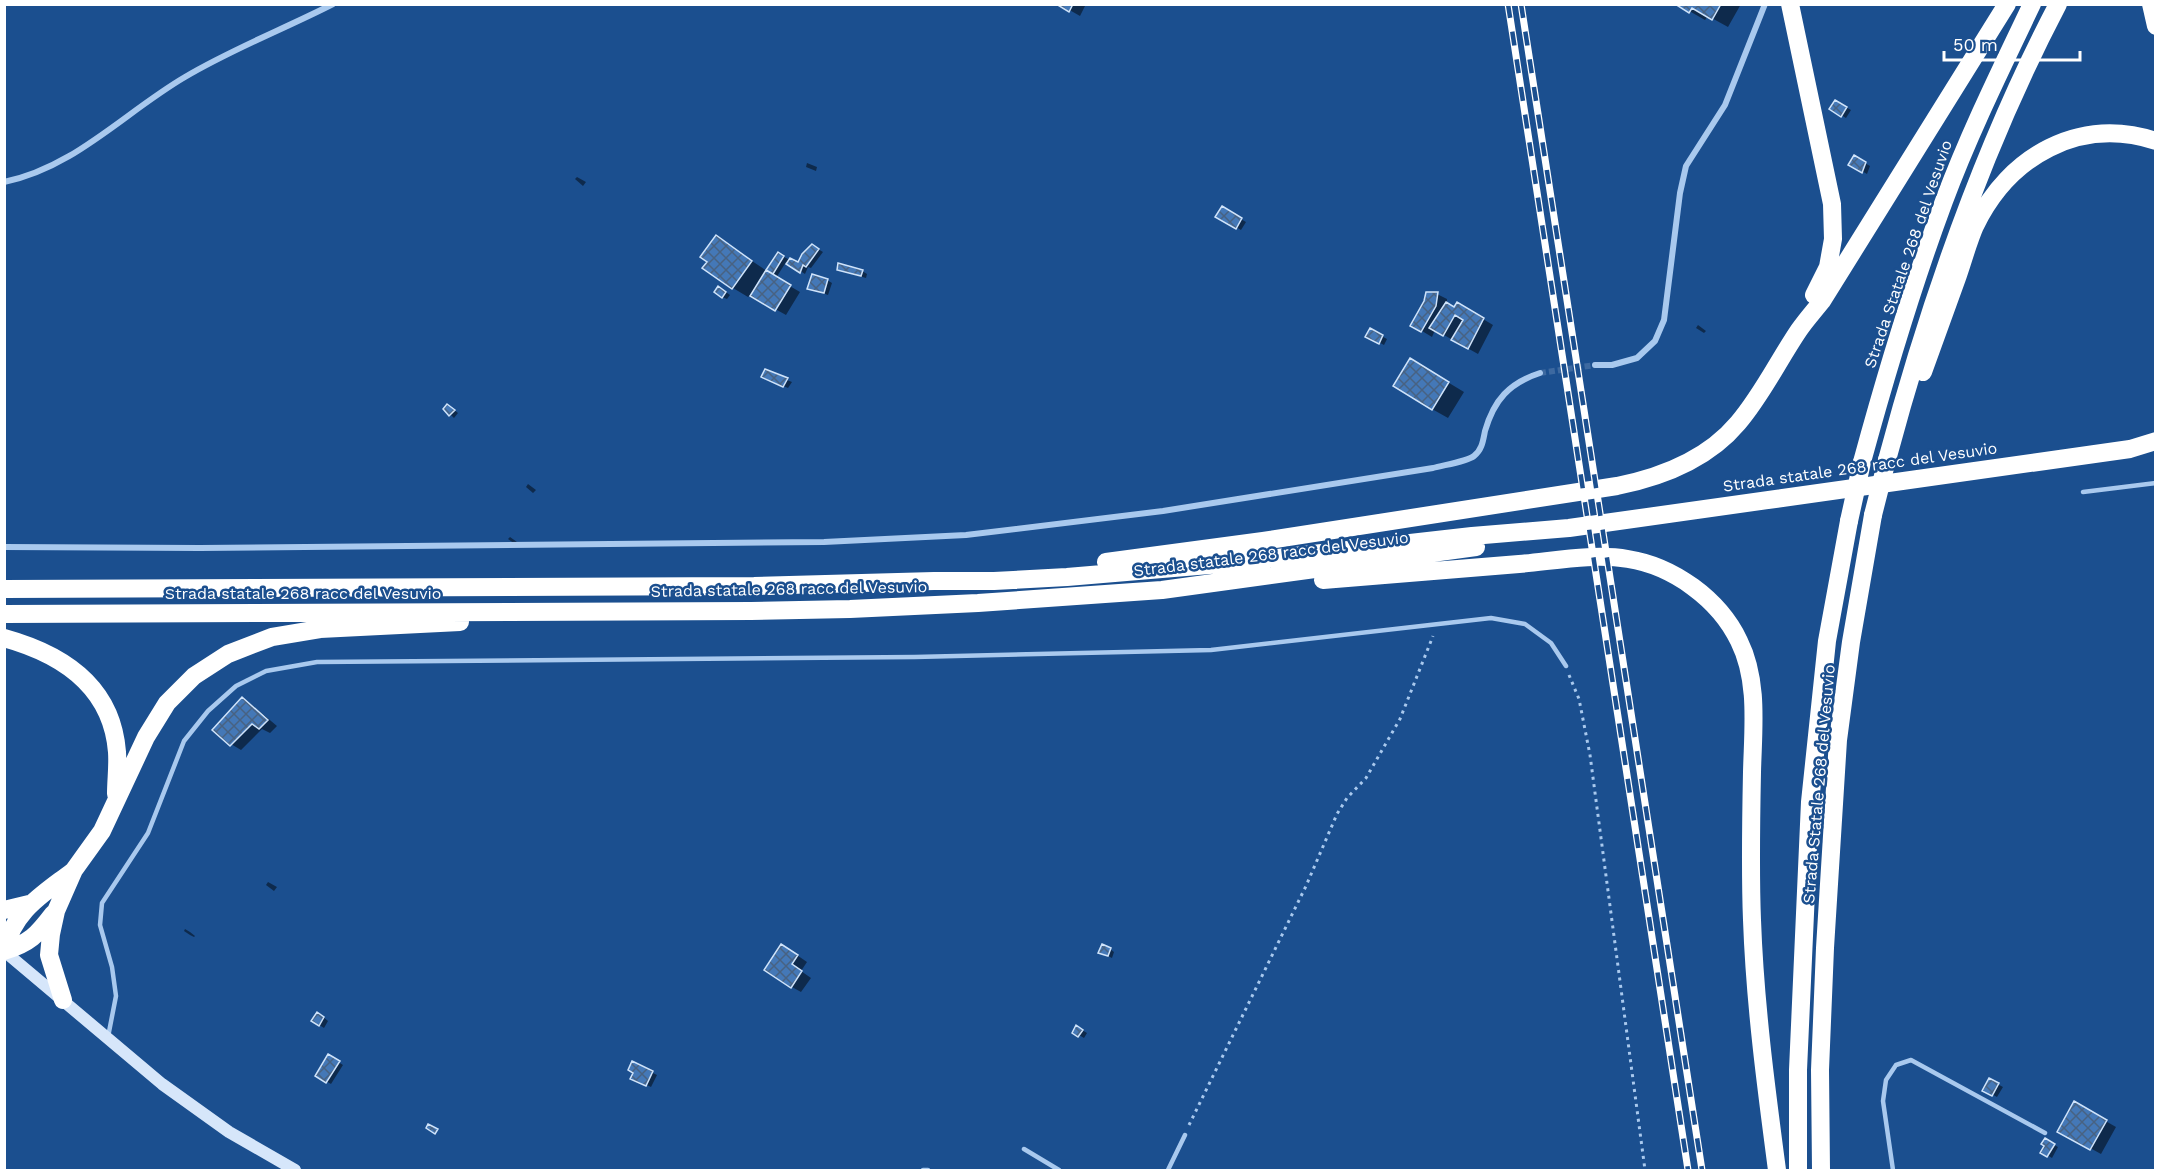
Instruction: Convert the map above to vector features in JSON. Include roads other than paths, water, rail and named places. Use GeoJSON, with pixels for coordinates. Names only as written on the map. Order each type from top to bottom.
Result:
{"type":"FeatureCollection","features":[{"type":"Feature","properties":{"kind":"highway"},"geometry":{"type":"LineString","coordinates":[[1783,4],[1791,13],[1832,204],[1833,239],[1828,267],[1799,330]]}},
{"type":"Feature","properties":{"kind":"highway"},"geometry":{"type":"LineString","coordinates":[[934,580],[1172,555],[1644,481],[1693,460],[1737,425],[1753,403],[1799,330],[1822,301],[2007,4]]}},
{"type":"Feature","properties":{"kind":"highway","name":"Strada Statale 268 del Vesuvio"},"geometry":{"type":"LineString","coordinates":[[1798,1170],[1798,1070],[1810,802],[1827,640],[1849,521],[1884,382],[1910,298],[1945,199],[1995,82],[2032,4]]}},
{"type":"Feature","properties":{"kind":"highway","name":"Strada Statale 268 del Vesuvio"},"geometry":{"type":"LineString","coordinates":[[1821,1170],[1822,1026],[1838,750],[1851,642],[1873,515],[1907,386],[1932,305],[1967,207],[2015,93],[2058,4]]}},
{"type":"Feature","properties":{"kind":"highway"},"geometry":{"type":"LineString","coordinates":[[2151,4],[2156,26]]}},
{"type":"Feature","properties":{"kind":"highway"},"geometry":{"type":"LineString","coordinates":[[1887,460],[1924,369],[1975,227],[2001,186],[2020,166],[2040,152],[2061,142],[2085,135],[2112,133],[2141,136],[2156,141]]}},
{"type":"Feature","properties":{"kind":"highway","name":"Strada statale 268 racc del Vesuvio"},"geometry":{"type":"LineString","coordinates":[[4,589],[754,586],[934,580],[994,581],[1089,575],[1233,563],[1473,536],[1569,528],[2130,449],[2156,441]]}},
{"type":"Feature","properties":{"kind":"highway"},"geometry":{"type":"LineString","coordinates":[[2130,449],[2156,449]]}},
{"type":"Feature","properties":{"kind":"highway","name":"Strada statale 268 racc del Vesuvio"},"geometry":{"type":"LineString","coordinates":[[4,614],[850,609],[978,603],[1162,590],[1475,548],[1569,528]]}},
{"type":"Feature","properties":{"kind":"highway"},"geometry":{"type":"LineString","coordinates":[[1162,590],[1255,586],[1601,558],[1627,559],[1654,566],[1679,577],[1703,595],[1723,615],[1739,641],[1749,671],[1754,705],[1751,877],[1753,959],[1777,1170]]}},
{"type":"Feature","properties":{"kind":"highway"},"geometry":{"type":"LineString","coordinates":[[63,1000],[49,955],[56,911],[74,870],[102,831],[116,804],[146,737],[166,703],[194,676],[228,654],[272,638],[320,629],[470,622],[547,612]]}},
{"type":"Feature","properties":{"kind":"highway"},"geometry":{"type":"LineString","coordinates":[[4,638],[29,645],[57,658],[80,674],[98,694],[111,723],[117,750],[116,804]]}},
{"type":"Feature","properties":{"kind":"highway"},"geometry":{"type":"LineString","coordinates":[[56,911],[36,936],[24,945],[4,951],[8,934],[29,904],[74,870]]}},
{"type":"Feature","properties":{"kind":"highway"},"geometry":{"type":"LineString","coordinates":[[4,910],[29,904]]}},
{"type":"Feature","properties":{"kind":"street"},"geometry":{"type":"LineString","coordinates":[[4,182],[26,178],[45,169],[101,136],[149,99],[186,77],[222,57],[333,4]]}},
{"type":"Feature","properties":{"kind":"street"},"geometry":{"type":"LineString","coordinates":[[1595,365],[1612,365],[1637,358],[1654,341],[1664,320],[1680,193],[1686,166],[1725,105],[1765,4]]}},
{"type":"Feature","properties":{"kind":"street"},"geometry":{"type":"LineString","coordinates":[[4,546],[200,548],[776,542],[966,535],[1163,511],[1433,468],[1473,457],[1482,447],[1486,429],[1499,401],[1511,385],[1540,373]]}},
{"type":"Feature","properties":{"kind":"street"},"geometry":{"type":"LineString","coordinates":[[4,951],[162,1083],[229,1132],[295,1170]]}},
{"type":"Feature","properties":{"kind":"lane"},"geometry":{"type":"LineString","coordinates":[[2083,492],[2156,483]]}},
{"type":"Feature","properties":{"kind":"lane"},"geometry":{"type":"LineString","coordinates":[[108,1039],[116,996],[112,968],[100,926],[102,903],[148,833],[184,741],[208,711],[236,686],[266,671],[317,662],[361,661],[714,660],[1210,650],[1491,618],[1525,624],[1551,643],[1566,666]]}},
{"type":"Feature","properties":{"kind":"lane"},"geometry":{"type":"LineString","coordinates":[[1893,1170],[1885,1128],[1883,1101],[1886,1080],[1896,1065],[1911,1060],[2045,1133]]}},
{"type":"Feature","properties":{"kind":"lane"},"geometry":{"type":"LineString","coordinates":[[1168,1170],[1185,1135]]}},
{"type":"Feature","properties":{"kind":"lane"},"geometry":{"type":"LineString","coordinates":[[1024,1149],[1059,1170]]}},
{"type":"Feature","properties":{"kind":"lane"},"geometry":{"type":"LineString","coordinates":[[923,1170],[928,1170]]}},
{"type":"Feature","properties":{"kind":"tunnel"},"geometry":{"type":"LineString","coordinates":[[1540,373],[1595,365]]}},
{"type":"Feature","properties":{"kind":"railway"},"geometry":{"type":"LineString","coordinates":[[1508,4],[1688,1170]]}},
{"type":"Feature","properties":{"kind":"railway"},"geometry":{"type":"LineString","coordinates":[[1521,4],[1702,1170]]}}]}
